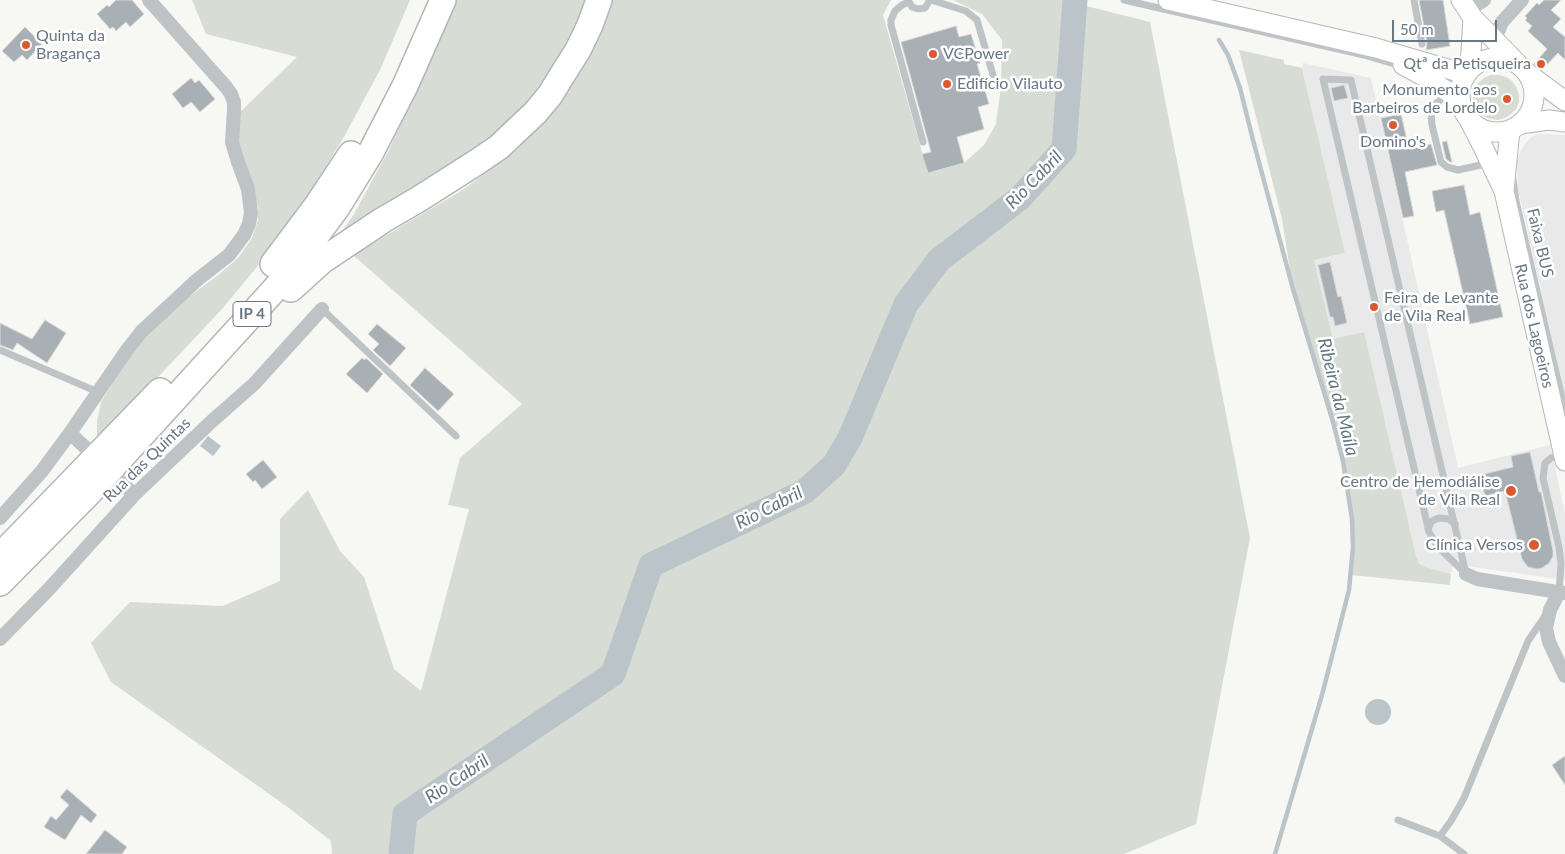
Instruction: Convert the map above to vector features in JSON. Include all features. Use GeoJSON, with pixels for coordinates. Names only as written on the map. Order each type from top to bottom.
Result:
{"type":"FeatureCollection","features":[{"type":"Feature","properties":{"kind":"highway","name":"IP 4"},"geometry":{"type":"LineString","coordinates":[[0,556],[213,336],[275,262],[318,204],[366,128],[390,85],[428,0]]}},
{"type":"Feature","properties":{"kind":"highway","name":"IP 4"},"geometry":{"type":"LineString","coordinates":[[0,583],[87,495],[274,290],[323,227],[356,177],[384,127],[425,44],[443,0]]}},
{"type":"Feature","properties":{"kind":"highway"},"geometry":{"type":"LineString","coordinates":[[87,495],[141,451],[164,429],[241,349],[290,291],[322,260],[499,147],[535,113],[550,95],[578,50],[599,0]]}},
{"type":"Feature","properties":{"kind":"main road"},"geometry":{"type":"LineString","coordinates":[[1168,0],[1468,71]]}},
{"type":"Feature","properties":{"kind":"main road"},"geometry":{"type":"LineString","coordinates":[[1468,10],[1468,71]]}},
{"type":"Feature","properties":{"kind":"main road"},"geometry":{"type":"LineString","coordinates":[[1468,10],[1497,43],[1522,67],[1565,101]]}},
{"type":"Feature","properties":{"kind":"main road"},"geometry":{"type":"LineString","coordinates":[[1349,42],[1417,72],[1460,106],[1476,126],[1487,131],[1499,132],[1549,120],[1565,122]]}},
{"type":"Feature","properties":{"kind":"main road"},"geometry":{"type":"LineString","coordinates":[[1460,106],[1461,84],[1468,71],[1482,60],[1494,57],[1506,58],[1522,67],[1532,82],[1534,93],[1533,105],[1528,115],[1517,128]]}},
{"type":"Feature","properties":{"kind":"main road","name":"Rua dos Lagoeiros"},"geometry":{"type":"LineString","coordinates":[[1460,106],[1504,191],[1564,457]]}},
{"type":"Feature","properties":{"kind":"main road","name":"Rua dos Lagoeiros"},"geometry":{"type":"LineString","coordinates":[[1504,191],[1517,128]]}},
{"type":"Feature","properties":{"kind":"street"},"geometry":{"type":"LineString","coordinates":[[0,518],[42,471],[141,332],[196,280],[229,255],[247,230],[251,213],[248,189],[232,142],[234,102],[231,94],[148,0]]}},
{"type":"Feature","properties":{"kind":"street"},"geometry":{"type":"LineString","coordinates":[[1468,10],[1484,0]]}},
{"type":"Feature","properties":{"kind":"street"},"geometry":{"type":"LineString","coordinates":[[1497,43],[1497,34],[1502,22],[1522,0]]}},
{"type":"Feature","properties":{"kind":"street","name":"Rua das Quintas"},"geometry":{"type":"LineString","coordinates":[[0,639],[49,589],[134,495],[254,384],[322,309]]}},
{"type":"Feature","properties":{"kind":"street"},"geometry":{"type":"LineString","coordinates":[[70,434],[88,450]]}},
{"type":"Feature","properties":{"kind":"street"},"geometry":{"type":"LineString","coordinates":[[118,479],[134,495]]}},
{"type":"Feature","properties":{"kind":"street"},"geometry":{"type":"LineString","coordinates":[[1466,574],[1477,579],[1562,592],[1550,610],[1547,622],[1547,635],[1565,676]]}},
{"type":"Feature","properties":{"kind":"lane"},"geometry":{"type":"LineString","coordinates":[[923,142],[891,25],[895,11],[902,4],[908,1],[912,7],[922,9],[931,0],[966,11],[977,20],[993,75]]}},
{"type":"Feature","properties":{"kind":"lane"},"geometry":{"type":"LineString","coordinates":[[1124,0],[1364,55],[1417,72]]}},
{"type":"Feature","properties":{"kind":"lane"},"geometry":{"type":"LineString","coordinates":[[1414,0],[1422,44]]}},
{"type":"Feature","properties":{"kind":"lane"},"geometry":{"type":"LineString","coordinates":[[1323,79],[1351,80],[1466,574],[1438,547],[1428,528],[1323,79]]}},
{"type":"Feature","properties":{"kind":"lane"},"geometry":{"type":"LineString","coordinates":[[1460,106],[1435,104],[1431,112],[1441,162],[1447,167],[1458,170],[1490,163]]}},
{"type":"Feature","properties":{"kind":"lane"},"geometry":{"type":"LineString","coordinates":[[1517,128],[1565,129]]}},
{"type":"Feature","properties":{"kind":"lane","name":"Faixa BUS"},"geometry":{"type":"LineString","coordinates":[[1516,148],[1513,169],[1516,201],[1565,411]]}},
{"type":"Feature","properties":{"kind":"lane"},"geometry":{"type":"LineString","coordinates":[[322,309],[456,436]]}},
{"type":"Feature","properties":{"kind":"lane"},"geometry":{"type":"LineString","coordinates":[[0,350],[98,392]]}},
{"type":"Feature","properties":{"kind":"lane"},"geometry":{"type":"LineString","coordinates":[[1562,592],[1559,547],[1543,478],[1545,463],[1551,458],[1564,457]]}},
{"type":"Feature","properties":{"kind":"lane"},"geometry":{"type":"LineString","coordinates":[[1428,528],[1432,521],[1439,518],[1449,519],[1455,524]]}},
{"type":"Feature","properties":{"kind":"lane"},"geometry":{"type":"LineString","coordinates":[[1438,547],[1450,546],[1456,541],[1458,535]]}},
{"type":"Feature","properties":{"kind":"lane"},"geometry":{"type":"LineString","coordinates":[[1440,836],[1456,814],[1464,798],[1528,642],[1537,626],[1550,610]]}},
{"type":"Feature","properties":{"kind":"lane"},"geometry":{"type":"LineString","coordinates":[[1398,820],[1440,836],[1464,854]]}},
{"type":"Feature","properties":{"kind":"shaded area"},"geometry":{"type":"Polygon","coordinates":[[[192,0],[410,0],[381,68],[345,135],[285,229],[222,309],[97,442],[97,421],[101,402],[137,346],[145,336],[182,302],[238,258],[252,238],[258,220],[258,207],[235,143],[240,112],[297,57],[206,34],[192,0]]]}},
{"type":"Feature","properties":{"kind":"shaded area"},"geometry":{"type":"Polygon","coordinates":[[[456,0],[586,0],[578,21],[552,72],[523,112],[471,158],[338,237],[354,214],[389,150],[456,0]]]}},
{"type":"Feature","properties":{"kind":"shaded area"},"geometry":{"type":"Polygon","coordinates":[[[610,0],[891,0],[883,15],[928,173],[964,163],[984,145],[996,124],[1001,87],[1002,40],[982,14],[953,0],[1062,0],[1150,22],[1250,538],[1196,824],[1124,854],[332,854],[331,841],[289,808],[111,682],[91,643],[130,602],[223,606],[280,581],[280,519],[308,490],[340,551],[364,577],[394,669],[421,691],[469,509],[448,505],[460,458],[522,404],[353,255],[461,191],[517,150],[556,105],[597,41],[610,0]]]}},
{"type":"Feature","properties":{"kind":"shaded area"},"geometry":{"type":"Polygon","coordinates":[[[1239,50],[1284,60],[1284,64],[1302,68],[1345,253],[1314,260],[1333,339],[1364,332],[1416,556],[1419,563],[1425,567],[1451,574],[1450,585],[1351,575],[1352,519],[1343,461],[1293,289],[1282,219],[1239,50]]]}},
{"type":"Feature","properties":{"kind":"shaded area","name":"Feira de Levante de Vila Real"},"geometry":{"type":"Polygon","coordinates":[[[1303,63],[1371,78],[1458,468],[1550,445],[1565,514],[1565,580],[1453,564],[1451,574],[1425,567],[1417,560],[1363,332],[1333,340],[1314,260],[1345,253],[1302,68],[1303,63]]]}},
{"type":"Feature","properties":{"kind":"shaded area"},"geometry":{"type":"Polygon","coordinates":[[[1491,75],[1506,77],[1512,81],[1519,94],[1519,102],[1516,109],[1505,118],[1498,120],[1483,116],[1474,105],[1474,90],[1478,83],[1491,75]]]}},
{"type":"Feature","properties":{"kind":"shaded area"},"geometry":{"type":"Polygon","coordinates":[[[1539,134],[1565,135],[1565,396],[1518,189],[1517,160],[1526,142],[1539,134]]]}},
{"type":"Feature","properties":{"kind":"shaded area"},"geometry":{"type":"Polygon","coordinates":[[[208,436],[221,446],[213,456],[200,446],[208,436]]]}},
{"type":"Feature","properties":{"kind":"shaded area"},"geometry":{"type":"Polygon","coordinates":[[[1378,699],[1387,703],[1391,712],[1387,721],[1378,725],[1369,721],[1365,712],[1369,703],[1378,699]]]}},
{"type":"Feature","properties":{"kind":"building"},"geometry":{"type":"Polygon","coordinates":[[[116,0],[132,0],[144,14],[130,27],[126,22],[116,31],[113,27],[110,29],[97,14],[116,0]]]}},
{"type":"Feature","properties":{"kind":"building"},"geometry":{"type":"Polygon","coordinates":[[[1419,0],[1443,0],[1450,46],[1426,50],[1427,43],[1419,0]]]}},
{"type":"Feature","properties":{"kind":"building"},"geometry":{"type":"Polygon","coordinates":[[[1544,0],[1561,0],[1551,10],[1561,19],[1553,27],[1565,37],[1565,60],[1558,53],[1542,70],[1534,64],[1547,49],[1528,31],[1532,26],[1525,20],[1527,18],[1525,16],[1537,3],[1539,5],[1544,0]]]}},
{"type":"Feature","properties":{"kind":"building","name":"Edifício Vilauto"},"geometry":{"type":"Polygon","coordinates":[[[956,26],[959,37],[971,34],[980,63],[977,64],[989,104],[978,107],[984,129],[957,137],[964,163],[928,173],[922,154],[931,152],[901,42],[956,26]]]}},
{"type":"Feature","properties":{"kind":"building","name":"Quinta da Bragança"},"geometry":{"type":"Polygon","coordinates":[[[25,27],[42,44],[27,60],[22,55],[14,62],[2,51],[25,27]]]}},
{"type":"Feature","properties":{"kind":"building"},"geometry":{"type":"Polygon","coordinates":[[[191,78],[195,83],[199,80],[215,99],[200,112],[191,102],[183,108],[172,94],[191,78]]]}},
{"type":"Feature","properties":{"kind":"building"},"geometry":{"type":"Polygon","coordinates":[[[1344,85],[1348,98],[1334,101],[1331,88],[1344,85]]]}},
{"type":"Feature","properties":{"kind":"building"},"geometry":{"type":"Polygon","coordinates":[[[1401,114],[1409,149],[1431,144],[1437,165],[1405,172],[1414,216],[1403,218],[1381,118],[1401,114]]]}},
{"type":"Feature","properties":{"kind":"building"},"geometry":{"type":"Polygon","coordinates":[[[1447,141],[1452,162],[1446,159],[1442,142],[1447,141]]]}},
{"type":"Feature","properties":{"kind":"building"},"geometry":{"type":"Polygon","coordinates":[[[1464,185],[1470,215],[1480,212],[1503,317],[1470,324],[1444,210],[1436,212],[1432,191],[1464,185]]]}},
{"type":"Feature","properties":{"kind":"building"},"geometry":{"type":"Polygon","coordinates":[[[1330,262],[1338,297],[1341,296],[1347,323],[1335,326],[1333,317],[1330,317],[1318,265],[1330,262]]]}},
{"type":"Feature","properties":{"kind":"building"},"geometry":{"type":"Polygon","coordinates":[[[45,320],[66,333],[47,363],[17,343],[13,350],[0,345],[0,323],[32,339],[45,320]]]}},
{"type":"Feature","properties":{"kind":"building"},"geometry":{"type":"Polygon","coordinates":[[[377,324],[406,348],[390,366],[373,350],[379,344],[368,334],[377,324]]]}},
{"type":"Feature","properties":{"kind":"building"},"geometry":{"type":"Polygon","coordinates":[[[362,358],[365,360],[366,358],[383,374],[367,393],[346,374],[362,358]]]}},
{"type":"Feature","properties":{"kind":"building"},"geometry":{"type":"Polygon","coordinates":[[[425,368],[454,394],[438,411],[410,385],[425,368]]]}},
{"type":"Feature","properties":{"kind":"building"},"geometry":{"type":"Polygon","coordinates":[[[1530,452],[1539,492],[1541,492],[1553,551],[1553,556],[1549,563],[1537,569],[1528,567],[1522,559],[1505,491],[1485,496],[1480,475],[1513,467],[1511,456],[1530,452]]]}},
{"type":"Feature","properties":{"kind":"building"},"geometry":{"type":"Polygon","coordinates":[[[263,460],[277,477],[262,489],[255,480],[253,482],[246,474],[263,460]]]}},
{"type":"Feature","properties":{"kind":"building"},"geometry":{"type":"Polygon","coordinates":[[[1565,756],[1565,785],[1552,765],[1565,756]]]}},
{"type":"Feature","properties":{"kind":"building"},"geometry":{"type":"Polygon","coordinates":[[[67,789],[97,815],[91,823],[81,815],[65,840],[44,827],[51,816],[56,820],[69,805],[60,797],[67,789]]]}},
{"type":"Feature","properties":{"kind":"building"},"geometry":{"type":"Polygon","coordinates":[[[105,830],[127,847],[122,854],[86,854],[105,830]]]}},
{"type":"Feature","properties":{"kind":"waterway","name":"Rio Cabril"},"geometry":{"type":"LineString","coordinates":[[401,854],[405,814],[613,674],[651,565],[804,492],[834,465],[850,438],[906,304],[939,260],[1020,198],[1064,149],[1075,0]]}},
{"type":"Feature","properties":{"kind":"waterway","name":"Ribeira da Maíla"},"geometry":{"type":"LineString","coordinates":[[1219,40],[1228,55],[1240,88],[1293,289],[1333,422],[1343,461],[1352,519],[1353,547],[1349,590],[1322,695],[1275,854]]}},
{"type":"Feature","properties":{"kind":"place","name":"Quinta da Bragança"},"geometry":{"type":"Point","coordinates":[26,45]}},
{"type":"Feature","properties":{"kind":"place","name":"VCPower"},"geometry":{"type":"Point","coordinates":[933,54]}},
{"type":"Feature","properties":{"kind":"place","name":"Qtª da Petisqueira"},"geometry":{"type":"Point","coordinates":[1541,64]}},
{"type":"Feature","properties":{"kind":"place","name":"Edifício Vilauto"},"geometry":{"type":"Point","coordinates":[947,84]}},
{"type":"Feature","properties":{"kind":"place","name":"Monumento aos Barbeiros de Lordelo"},"geometry":{"type":"Point","coordinates":[1507,99]}},
{"type":"Feature","properties":{"kind":"place","name":"Domino's"},"geometry":{"type":"Point","coordinates":[1393,125]}},
{"type":"Feature","properties":{"kind":"place","name":"Feira de Levante de Vila Real"},"geometry":{"type":"Point","coordinates":[1374,307]}},
{"type":"Feature","properties":{"kind":"place","name":"Centro de Hemodiálise de Vila Real"},"geometry":{"type":"Point","coordinates":[1511,491]}},
{"type":"Feature","properties":{"kind":"place","name":"Clínica Versos"},"geometry":{"type":"Point","coordinates":[1534,545]}}]}
